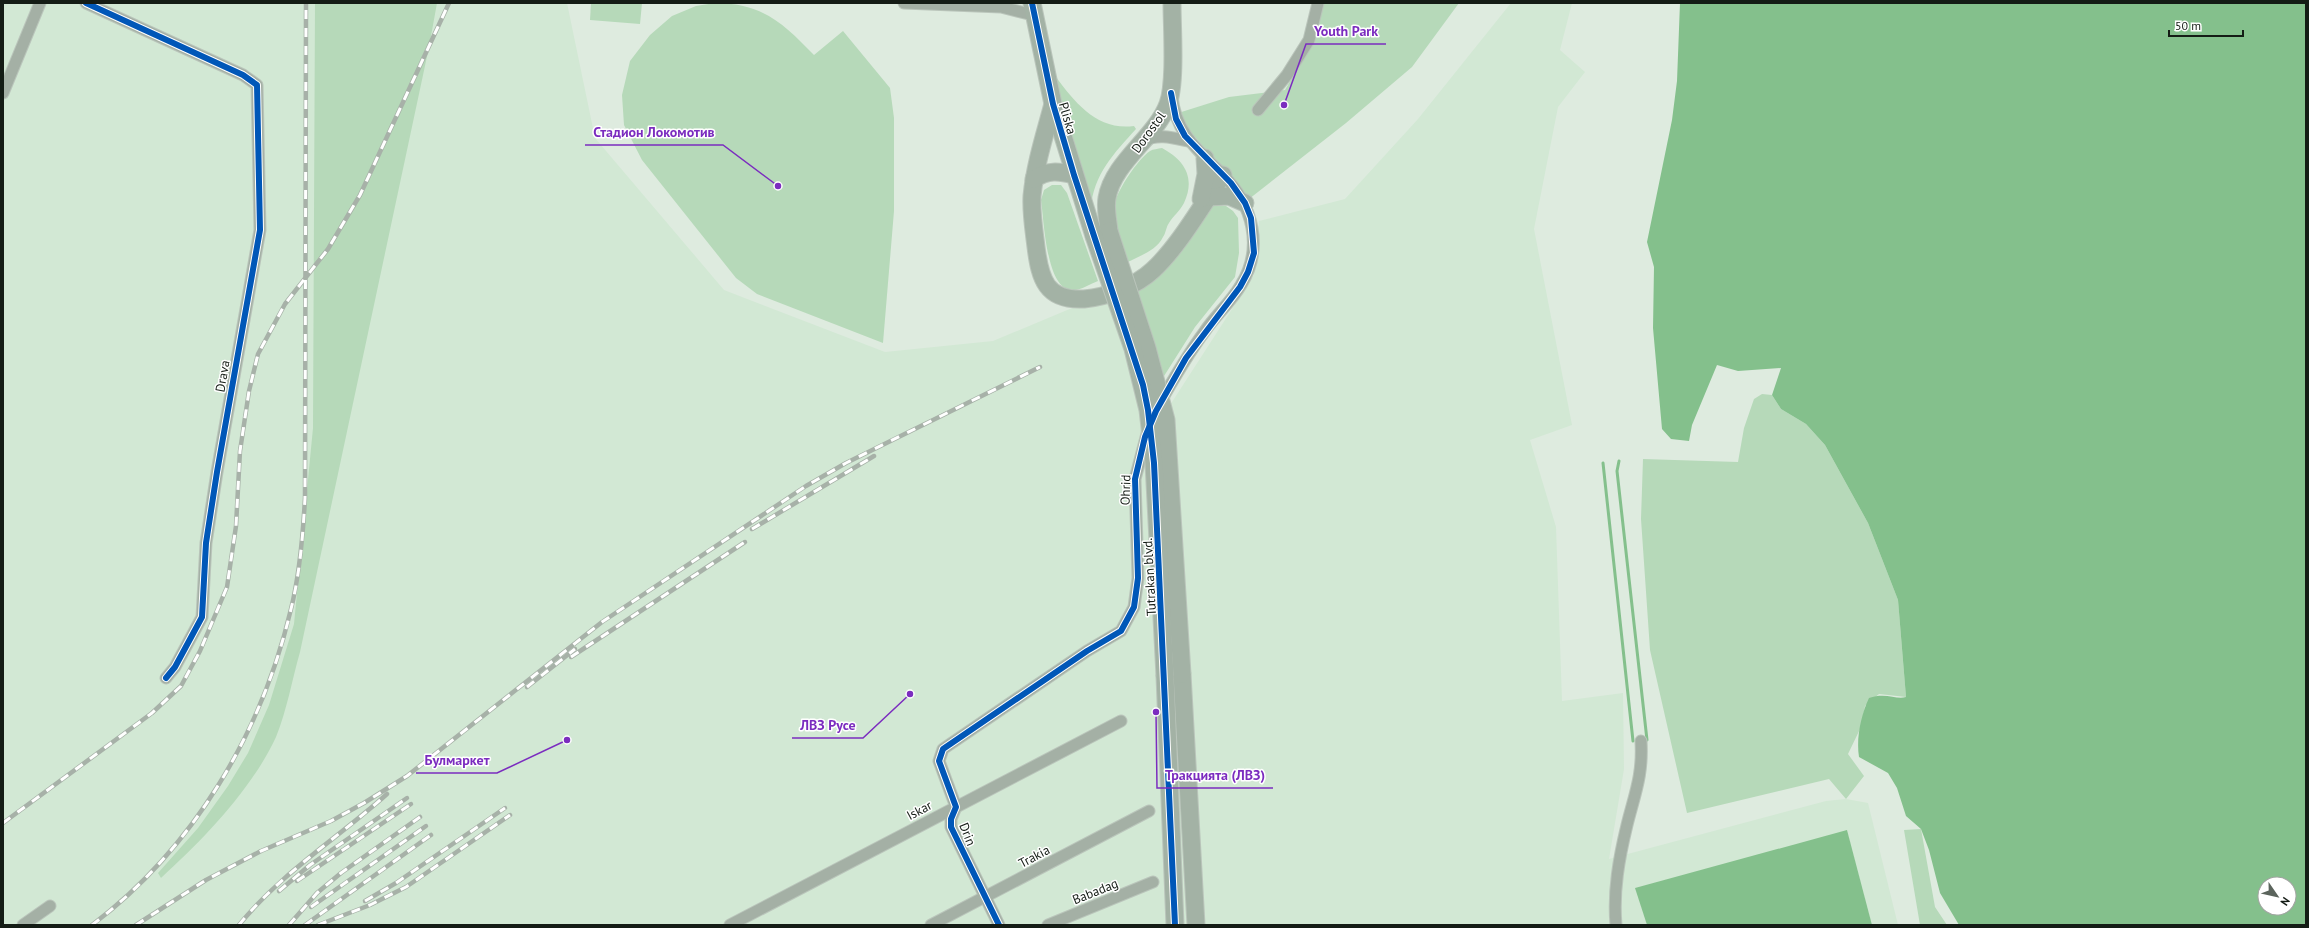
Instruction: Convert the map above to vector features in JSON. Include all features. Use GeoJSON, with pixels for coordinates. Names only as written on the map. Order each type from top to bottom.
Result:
{"type":"FeatureCollection","features":[{"type":"Feature","properties":{"kind":"main road","name":"Dorostol"},"geometry":{"type":"LineString","coordinates":[[1102,234],[1107,198],[1111,185],[1159,120],[1172,94],[1172,3]]}},
{"type":"Feature","properties":{"kind":"main road","name":"Pliska"},"geometry":{"type":"LineString","coordinates":[[1032,9],[1053,104],[1074,175],[1102,234]]}},
{"type":"Feature","properties":{"kind":"main road"},"geometry":{"type":"LineString","coordinates":[[1053,104],[1034,179],[1032,217],[1041,278],[1049,290],[1076,300],[1105,294],[1138,282],[1165,257],[1223,175]]}},
{"type":"Feature","properties":{"kind":"main road"},"geometry":{"type":"LineString","coordinates":[[1203,202],[1206,183],[1205,158]]}},
{"type":"Feature","properties":{"kind":"main road"},"geometry":{"type":"LineString","coordinates":[[1034,179],[1043,173],[1051,171],[1074,175]]}},
{"type":"Feature","properties":{"kind":"main road"},"geometry":{"type":"LineString","coordinates":[[1203,202],[1229,196],[1245,203]]}},
{"type":"Feature","properties":{"kind":"main road","name":"Tutrakan blvd."},"geometry":{"type":"LineString","coordinates":[[1102,234],[1147,348],[1166,420],[1196,925]]}},
{"type":"Feature","properties":{"kind":"main road","name":"Tutrakan blvd."},"geometry":{"type":"LineString","coordinates":[[1102,234],[1148,410],[1154,463],[1165,676],[1175,925]]}},
{"type":"Feature","properties":{"kind":"street"},"geometry":{"type":"LineString","coordinates":[[3,93],[40,3]]}},
{"type":"Feature","properties":{"kind":"street","name":"Drava"},"geometry":{"type":"LineString","coordinates":[[86,3],[243,75],[257,86],[260,230],[215,480],[206,543],[202,617],[175,668],[166,678]]}},
{"type":"Feature","properties":{"kind":"street"},"geometry":{"type":"LineString","coordinates":[[904,3],[1032,9]]}},
{"type":"Feature","properties":{"kind":"street"},"geometry":{"type":"LineString","coordinates":[[1258,110],[1287,75],[1309,40],[1318,3]]}},
{"type":"Feature","properties":{"kind":"street","name":"Ohrid"},"geometry":{"type":"LineString","coordinates":[[943,749],[1087,651],[1121,631],[1134,607],[1138,578],[1135,479],[1145,437],[1156,411],[1186,358],[1240,287],[1248,272],[1254,253],[1251,218],[1245,203],[1223,175],[1188,141],[1176,119],[1172,94]]}},
{"type":"Feature","properties":{"kind":"street"},"geometry":{"type":"LineString","coordinates":[[1142,143],[1148,139],[1166,136],[1188,141]]}},
{"type":"Feature","properties":{"kind":"street","name":"Iskar"},"geometry":{"type":"LineString","coordinates":[[730,925],[1121,721]]}},
{"type":"Feature","properties":{"kind":"street"},"geometry":{"type":"LineString","coordinates":[[1616,925],[1615,898],[1620,861],[1637,794],[1642,765],[1641,741]]}},
{"type":"Feature","properties":{"kind":"street","name":"Drin"},"geometry":{"type":"LineString","coordinates":[[943,749],[939,761],[956,806],[951,819],[951,827],[984,898],[999,925]]}},
{"type":"Feature","properties":{"kind":"street","name":"Trakia"},"geometry":{"type":"LineString","coordinates":[[931,925],[1149,811]]}},
{"type":"Feature","properties":{"kind":"street","name":"Babadag"},"geometry":{"type":"LineString","coordinates":[[1048,925],[1153,882]]}},
{"type":"Feature","properties":{"kind":"street"},"geometry":{"type":"LineString","coordinates":[[23,925],[50,906]]}},
{"type":"Feature","properties":{"kind":"shaded area"},"geometry":{"type":"Polygon","coordinates":[[[3,3],[567,3],[595,138],[724,290],[885,352],[993,341],[1072,308],[1131,291],[1163,416],[1254,275],[1259,221],[1345,199],[1418,119],[1511,3],[1572,3],[1560,50],[1585,72],[1558,107],[1534,229],[1572,425],[1530,440],[1556,527],[1562,701],[1623,693],[1624,769],[1609,859],[1826,801],[1846,799],[1868,803],[1898,925],[1872,925],[1847,831],[1636,888],[1647,925],[3,925],[3,3]]]}},
{"type":"Feature","properties":{"kind":"shaded area"},"geometry":{"type":"Polygon","coordinates":[[[315,3],[437,3],[429,47],[300,652],[283,716],[276,737],[254,776],[210,830],[161,878],[158,873],[198,828],[228,786],[248,753],[269,705],[294,624],[313,428],[315,3]]]}},
{"type":"Feature","properties":{"kind":"shaded area"},"geometry":{"type":"Polygon","coordinates":[[[591,3],[642,3],[640,24],[590,20],[591,3]]]}},
{"type":"Feature","properties":{"kind":"shaded area"},"geometry":{"type":"Polygon","coordinates":[[[715,3],[731,4],[759,11],[781,24],[814,55],[843,31],[890,88],[894,118],[894,211],[883,343],[757,294],[736,278],[642,160],[624,125],[622,95],[630,61],[650,35],[672,16],[696,6],[715,3]]]}},
{"type":"Feature","properties":{"kind":"shaded area"},"geometry":{"type":"Polygon","coordinates":[[[1321,3],[1459,3],[1412,67],[1346,123],[1249,199],[1175,114],[1229,97],[1285,90],[1313,42],[1321,3]]]}},
{"type":"Feature","properties":{"kind":"shaded area"},"geometry":{"type":"Polygon","coordinates":[[[1680,3],[2306,3],[2306,925],[1959,925],[1940,893],[1929,850],[1921,829],[1906,816],[1897,788],[1888,773],[1859,757],[1858,742],[1860,727],[1869,698],[1875,696],[1898,698],[1906,697],[1898,600],[1868,523],[1825,445],[1806,424],[1781,409],[1772,395],[1781,368],[1738,371],[1717,365],[1692,425],[1689,441],[1671,439],[1662,429],[1653,328],[1654,267],[1647,242],[1672,120],[1677,81],[1680,3]]]}},
{"type":"Feature","properties":{"kind":"shaded area"},"geometry":{"type":"Polygon","coordinates":[[[1056,77],[1080,105],[1099,120],[1109,124],[1134,126],[1136,129],[1120,146],[1106,165],[1096,185],[1091,208],[1055,85],[1056,77]]]}},
{"type":"Feature","properties":{"kind":"shaded area"},"geometry":{"type":"Polygon","coordinates":[[[1162,148],[1176,158],[1186,170],[1189,185],[1187,194],[1184,203],[1172,218],[1160,242],[1148,252],[1128,262],[1115,222],[1115,202],[1122,186],[1139,161],[1150,151],[1162,148]]]}},
{"type":"Feature","properties":{"kind":"shaded area"},"geometry":{"type":"Polygon","coordinates":[[[1052,185],[1061,185],[1067,193],[1098,281],[1085,287],[1072,290],[1063,287],[1057,279],[1052,267],[1045,237],[1041,200],[1044,190],[1052,185]]]}},
{"type":"Feature","properties":{"kind":"shaded area"},"geometry":{"type":"Polygon","coordinates":[[[1214,205],[1226,206],[1233,211],[1238,218],[1239,253],[1235,277],[1195,327],[1159,384],[1134,291],[1161,273],[1170,265],[1205,207],[1214,205]]]}},
{"type":"Feature","properties":{"kind":"shaded area"},"geometry":{"type":"Polygon","coordinates":[[[1762,394],[1772,395],[1781,409],[1806,424],[1825,445],[1868,523],[1898,600],[1906,697],[1879,694],[1865,706],[1861,727],[1848,754],[1864,776],[1846,799],[1829,779],[1687,813],[1650,650],[1641,519],[1643,459],[1738,462],[1744,428],[1754,399],[1762,394]]]}},
{"type":"Feature","properties":{"kind":"shaded area"},"geometry":{"type":"Polygon","coordinates":[[[1921,829],[1935,907],[1947,925],[1920,925],[1904,830],[1921,829]]]}},
{"type":"Feature","properties":{"kind":"shaded area"},"geometry":{"type":"Polygon","coordinates":[[[1847,830],[1872,925],[1647,925],[1635,888],[1847,830]]]}},
{"type":"Feature","properties":{"kind":"waterway"},"geometry":{"type":"LineString","coordinates":[[1619,461],[1617,471],[1647,740]]}},
{"type":"Feature","properties":{"kind":"waterway"},"geometry":{"type":"LineString","coordinates":[[1603,463],[1633,741]]}},
{"type":"Feature","properties":{"kind":"railway"},"geometry":{"type":"LineString","coordinates":[[92,925],[129,894],[162,860],[192,824],[219,784],[242,743],[262,699],[278,655],[291,609],[301,554],[305,498],[306,3]]}},
{"type":"Feature","properties":{"kind":"railway"},"geometry":{"type":"LineString","coordinates":[[3,823],[152,713],[181,686],[200,651],[227,587],[236,526],[240,451],[249,391],[258,354],[285,304],[328,249],[360,195],[449,3]]}},
{"type":"Feature","properties":{"kind":"railway"},"geometry":{"type":"LineString","coordinates":[[136,925],[206,880],[261,851],[331,821],[364,803],[407,776],[602,622],[806,486],[846,463],[1040,367]]}},
{"type":"Feature","properties":{"kind":"railway"},"geometry":{"type":"LineString","coordinates":[[752,529],[874,456]]}},
{"type":"Feature","properties":{"kind":"railway"},"geometry":{"type":"LineString","coordinates":[[571,657],[745,542]]}},
{"type":"Feature","properties":{"kind":"railway"},"geometry":{"type":"LineString","coordinates":[[527,687],[575,649]]}},
{"type":"Feature","properties":{"kind":"railway"},"geometry":{"type":"LineString","coordinates":[[239,925],[255,906],[291,872],[387,794]]}},
{"type":"Feature","properties":{"kind":"railway"},"geometry":{"type":"LineString","coordinates":[[279,891],[310,865],[407,798]]}},
{"type":"Feature","properties":{"kind":"railway"},"geometry":{"type":"LineString","coordinates":[[297,881],[411,804]]}},
{"type":"Feature","properties":{"kind":"railway"},"geometry":{"type":"LineString","coordinates":[[365,901],[396,883],[505,808]]}},
{"type":"Feature","properties":{"kind":"railway"},"geometry":{"type":"LineString","coordinates":[[318,925],[370,905],[406,887],[510,815]]}},
{"type":"Feature","properties":{"kind":"railway"},"geometry":{"type":"LineString","coordinates":[[289,925],[317,893],[341,873],[420,817]]}},
{"type":"Feature","properties":{"kind":"railway"},"geometry":{"type":"LineString","coordinates":[[311,907],[426,826]]}},
{"type":"Feature","properties":{"kind":"railway"},"geometry":{"type":"LineString","coordinates":[[305,925],[431,835]]}},
{"type":"Feature","properties":{"kind":"cycle path"},"geometry":{"type":"LineString","coordinates":[[86,3],[243,75],[257,85],[260,230],[217,472],[206,543],[202,617],[175,667],[166,678]]}},
{"type":"Feature","properties":{"kind":"cycle path"},"geometry":{"type":"LineString","coordinates":[[1032,3],[1053,104],[1074,175],[1143,385],[1148,410],[1154,463],[1175,925]]}},
{"type":"Feature","properties":{"kind":"cycle path"},"geometry":{"type":"LineString","coordinates":[[999,925],[951,827],[951,819],[956,807],[939,761],[943,749],[1087,651],[1121,631],[1134,607],[1138,578],[1135,479],[1145,437],[1156,411],[1186,358],[1240,287],[1248,272],[1254,253],[1251,218],[1245,203],[1231,183],[1185,136],[1176,119],[1171,93]]}},
{"type":"Feature","properties":{"kind":"place","name":"Youth Park"},"geometry":{"type":"Point","coordinates":[1284,105]}},
{"type":"Feature","properties":{"kind":"place","name":"Стадион Локомотив"},"geometry":{"type":"Point","coordinates":[778,186]}},
{"type":"Feature","properties":{"kind":"place","name":"ЛВЗ Русе"},"geometry":{"type":"Point","coordinates":[910,694]}},
{"type":"Feature","properties":{"kind":"place","name":"Тракцията (ЛВЗ)"},"geometry":{"type":"Point","coordinates":[1156,712]}},
{"type":"Feature","properties":{"kind":"place","name":"Булмаркет"},"geometry":{"type":"Point","coordinates":[567,740]}}]}
